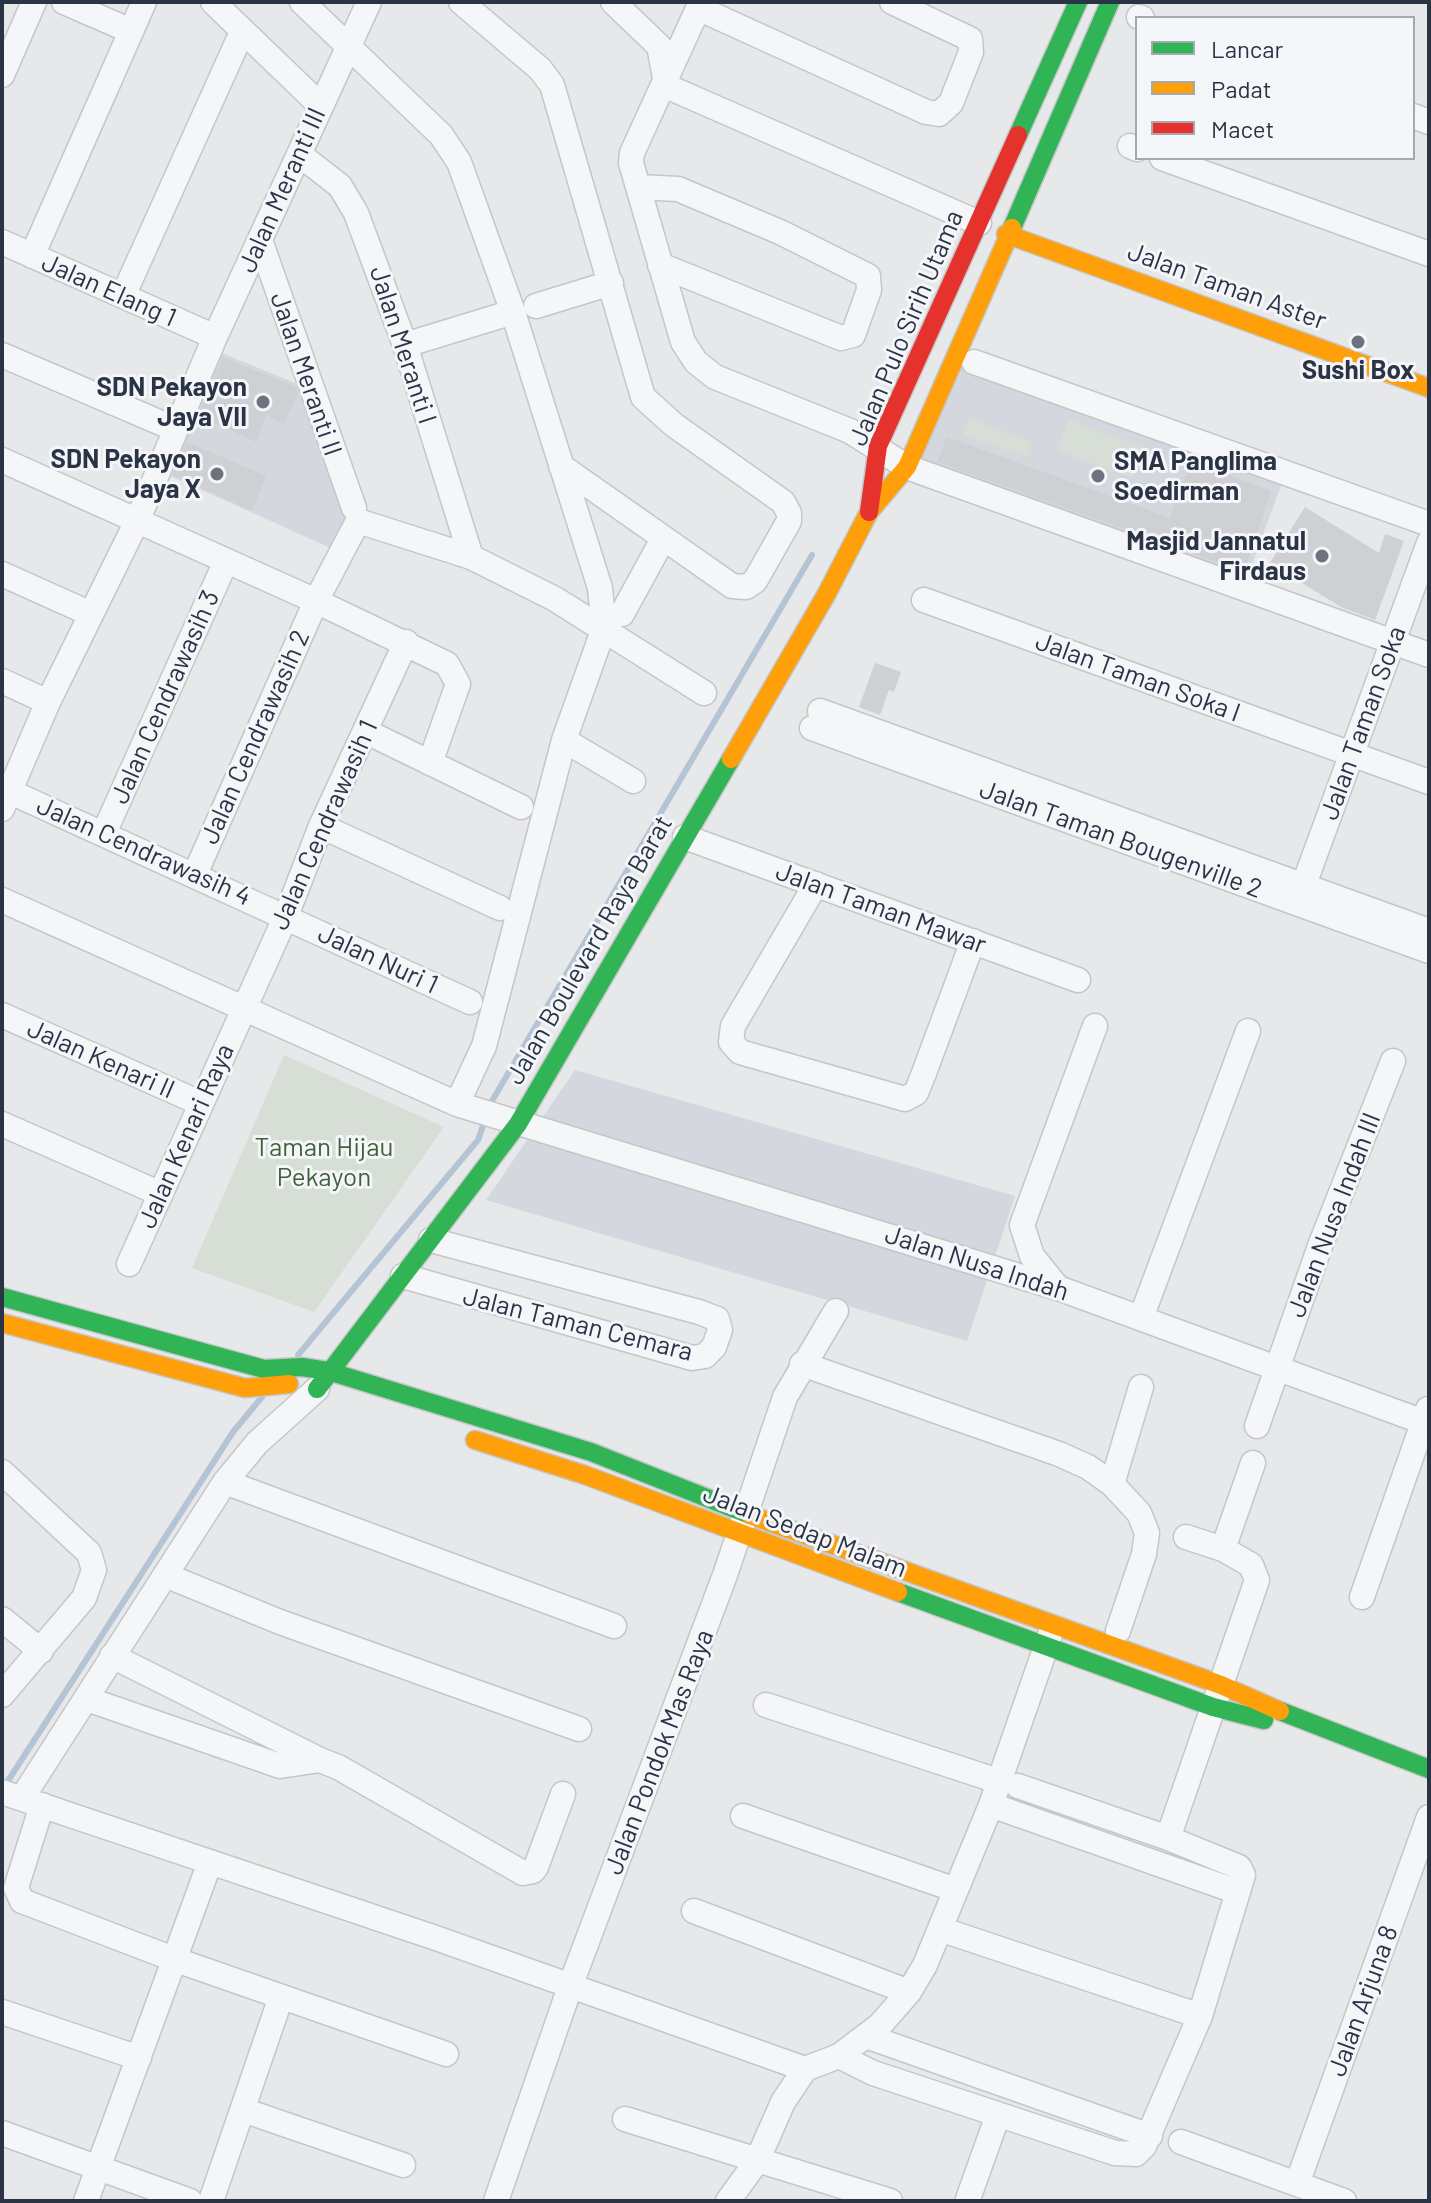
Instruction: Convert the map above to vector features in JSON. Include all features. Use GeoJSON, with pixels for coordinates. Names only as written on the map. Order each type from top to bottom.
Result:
{"type":"FeatureCollection","features":[{"type":"Feature","properties":{"kind":"main road","name":"Jalan Pulo Sirih Utama"},"geometry":{"type":"LineString","coordinates":[[869,512],[878,446],[1078,2]]}},
{"type":"Feature","properties":{"kind":"main road","name":"Jalan Pulo Sirih Utama"},"geometry":{"type":"LineString","coordinates":[[869,512],[907,467],[1006,234],[1110,2]]}},
{"type":"Feature","properties":{"kind":"main road"},"geometry":{"type":"LineString","coordinates":[[1013,149],[1039,161]]}},
{"type":"Feature","properties":{"kind":"main road","name":"Jalan Taman Aster"},"geometry":{"type":"LineString","coordinates":[[1006,234],[1429,388]]}},
{"type":"Feature","properties":{"kind":"main road","name":"Jalan Boulevard Raya Barat"},"geometry":{"type":"LineString","coordinates":[[325,1385],[431,1240],[510,1122],[685,837],[818,609],[869,512]]}},
{"type":"Feature","properties":{"kind":"main road","name":"Jalan Sedap Malam"},"geometry":{"type":"LineString","coordinates":[[2,1297],[264,1369],[302,1367],[325,1385]]}},
{"type":"Feature","properties":{"kind":"main road","name":"Jalan Sedap Malam"},"geometry":{"type":"LineString","coordinates":[[2,1323],[245,1388],[287,1383],[325,1385],[591,1452],[743,1524]]}},
{"type":"Feature","properties":{"kind":"main road","name":"Jalan Sedap Malam"},"geometry":{"type":"LineString","coordinates":[[451,1432],[743,1524],[1217,1696],[1429,1769]]}},
{"type":"Feature","properties":{"kind":"street"},"geometry":{"type":"LineString","coordinates":[[2,75],[34,2]]}},
{"type":"Feature","properties":{"kind":"street"},"geometry":{"type":"LineString","coordinates":[[64,2],[131,31]]}},
{"type":"Feature","properties":{"kind":"street"},"geometry":{"type":"LineString","coordinates":[[32,256],[144,2]]}},
{"type":"Feature","properties":{"kind":"street"},"geometry":{"type":"LineString","coordinates":[[213,2],[320,105]]}},
{"type":"Feature","properties":{"kind":"street"},"geometry":{"type":"LineString","coordinates":[[302,2],[441,135],[454,153],[524,309],[561,466],[613,621]]}},
{"type":"Feature","properties":{"kind":"street","name":"Jalan Meranti III"},"geometry":{"type":"LineString","coordinates":[[5,796],[138,519],[215,337],[369,2]]}},
{"type":"Feature","properties":{"kind":"street"},"geometry":{"type":"LineString","coordinates":[[461,2],[548,77],[611,283],[637,384],[648,403],[783,502],[789,513],[787,526],[755,581],[746,587],[724,582],[561,466]]}},
{"type":"Feature","properties":{"kind":"street"},"geometry":{"type":"LineString","coordinates":[[613,2],[659,46],[666,86]]}},
{"type":"Feature","properties":{"kind":"street"},"geometry":{"type":"LineString","coordinates":[[892,2],[970,39],[971,52],[951,103],[939,114],[926,112],[700,5],[666,86],[632,153],[638,187],[683,342],[696,362],[715,377],[769,396],[878,446],[907,467],[1429,655]]}},
{"type":"Feature","properties":{"kind":"street"},"geometry":{"type":"LineString","coordinates":[[123,296],[242,32]]}},
{"type":"Feature","properties":{"kind":"street"},"geometry":{"type":"LineString","coordinates":[[666,86],[979,223]]}},
{"type":"Feature","properties":{"kind":"street","name":"Jalan Meranti I"},"geometry":{"type":"LineString","coordinates":[[299,154],[329,176],[351,201],[405,345],[471,557]]}},
{"type":"Feature","properties":{"kind":"street"},"geometry":{"type":"LineString","coordinates":[[1168,160],[1429,254]]}},
{"type":"Feature","properties":{"kind":"street"},"geometry":{"type":"LineString","coordinates":[[638,187],[678,189],[780,232],[868,276],[869,290],[853,335],[841,338],[660,265]]}},
{"type":"Feature","properties":{"kind":"street","name":"Jalan Meranti II"},"geometry":{"type":"LineString","coordinates":[[260,240],[354,508]]}},
{"type":"Feature","properties":{"kind":"street","name":"Jalan Elang 1"},"geometry":{"type":"LineString","coordinates":[[2,242],[215,337]]}},
{"type":"Feature","properties":{"kind":"street"},"geometry":{"type":"LineString","coordinates":[[405,345],[611,283]]}},
{"type":"Feature","properties":{"kind":"street"},"geometry":{"type":"LineString","coordinates":[[2,355],[175,429]]}},
{"type":"Feature","properties":{"kind":"street"},"geometry":{"type":"LineString","coordinates":[[974,362],[1429,524]]}},
{"type":"Feature","properties":{"kind":"street"},"geometry":{"type":"LineString","coordinates":[[2,460],[138,519],[406,642],[447,664],[458,681],[430,763]]}},
{"type":"Feature","properties":{"kind":"street","name":"Jalan Cendrawasih 2"},"geometry":{"type":"LineString","coordinates":[[195,874],[316,601],[358,521],[471,557]]}},
{"type":"Feature","properties":{"kind":"street"},"geometry":{"type":"LineString","coordinates":[[466,1107],[564,740],[613,621],[663,539]]}},
{"type":"Feature","properties":{"kind":"street","name":"Jalan Taman Soka"},"geometry":{"type":"LineString","coordinates":[[1300,894],[1429,543]]}},
{"type":"Feature","properties":{"kind":"street"},"geometry":{"type":"LineString","coordinates":[[471,557],[613,621],[704,693]]}},
{"type":"Feature","properties":{"kind":"street","name":"Jalan Cendrawasih 3"},"geometry":{"type":"LineString","coordinates":[[104,833],[226,561]]}},
{"type":"Feature","properties":{"kind":"street"},"geometry":{"type":"LineString","coordinates":[[2,574],[91,614]]}},
{"type":"Feature","properties":{"kind":"street","name":"Jalan Taman Soka I"},"geometry":{"type":"LineString","coordinates":[[924,600],[1429,782]]}},
{"type":"Feature","properties":{"kind":"street","name":"Jalan Cendrawasih 1"},"geometry":{"type":"LineString","coordinates":[[243,1008],[286,916],[321,826],[406,642]]}},
{"type":"Feature","properties":{"kind":"street"},"geometry":{"type":"LineString","coordinates":[[2,681],[48,702]]}},
{"type":"Feature","properties":{"kind":"street","name":"Jalan Taman Bougenville 2"},"geometry":{"type":"LineString","coordinates":[[816,720],[1300,894],[1429,931]]}},
{"type":"Feature","properties":{"kind":"street"},"geometry":{"type":"LineString","coordinates":[[365,731],[521,807]]}},
{"type":"Feature","properties":{"kind":"street"},"geometry":{"type":"LineString","coordinates":[[564,740],[633,781]]}},
{"type":"Feature","properties":{"kind":"street","name":"Jalan Cendrawasih 4"},"geometry":{"type":"LineString","coordinates":[[5,796],[104,833],[286,916]]}},
{"type":"Feature","properties":{"kind":"street"},"geometry":{"type":"LineString","coordinates":[[321,826],[500,908]]}},
{"type":"Feature","properties":{"kind":"street","name":"Jalan Taman Mawar"},"geometry":{"type":"LineString","coordinates":[[685,837],[1078,980]]}},
{"type":"Feature","properties":{"kind":"street"},"geometry":{"type":"LineString","coordinates":[[816,884],[733,1026],[731,1042],[740,1052],[905,1099],[916,1093],[973,941]]}},
{"type":"Feature","properties":{"kind":"street","name":"Jalan Taman Bougenville 2"},"geometry":{"type":"LineString","coordinates":[[1300,894],[1429,951]]}},
{"type":"Feature","properties":{"kind":"street","name":"Jalan Nusa Indah"},"geometry":{"type":"LineString","coordinates":[[2,900],[466,1107],[1058,1288],[1279,1370],[1427,1418]]}},
{"type":"Feature","properties":{"kind":"street","name":"Jalan Nuri 1"},"geometry":{"type":"LineString","coordinates":[[286,916],[470,1002]]}},
{"type":"Feature","properties":{"kind":"street","name":"Jalan Kenari Raya"},"geometry":{"type":"LineString","coordinates":[[129,1264],[243,1008]]}},
{"type":"Feature","properties":{"kind":"street","name":"Jalan Kenari II"},"geometry":{"type":"LineString","coordinates":[[2,1015],[200,1103]]}},
{"type":"Feature","properties":{"kind":"street"},"geometry":{"type":"LineString","coordinates":[[1058,1288],[1032,1256],[1022,1225],[1095,1026]]}},
{"type":"Feature","properties":{"kind":"street"},"geometry":{"type":"LineString","coordinates":[[1141,1318],[1248,1031]]}},
{"type":"Feature","properties":{"kind":"street","name":"Jalan Nusa Indah III"},"geometry":{"type":"LineString","coordinates":[[1257,1426],[1279,1370],[1295,1311],[1393,1061]]}},
{"type":"Feature","properties":{"kind":"street"},"geometry":{"type":"LineString","coordinates":[[2,1124],[161,1194]]}},
{"type":"Feature","properties":{"kind":"street","name":"Jalan Taman Cemara"},"geometry":{"type":"LineString","coordinates":[[403,1276],[692,1358],[705,1356],[714,1347],[720,1330],[717,1319],[699,1312],[431,1240]]}},
{"type":"Feature","properties":{"kind":"street","name":"Jalan Pondok Mas Raya"},"geometry":{"type":"LineString","coordinates":[[496,2201],[571,1984],[743,1524],[785,1397],[836,1311]]}},
{"type":"Feature","properties":{"kind":"street"},"geometry":{"type":"LineString","coordinates":[[802,1364],[1059,1454],[1088,1467],[1112,1484],[1139,1513],[1147,1533],[1144,1554],[1118,1631]]}},
{"type":"Feature","properties":{"kind":"street"},"geometry":{"type":"LineString","coordinates":[[325,1385],[257,1443],[225,1482],[87,1699],[18,1797],[16,1888],[22,1901],[176,1960],[446,2054]]}},
{"type":"Feature","properties":{"kind":"street"},"geometry":{"type":"LineString","coordinates":[[1112,1484],[1141,1387]]}},
{"type":"Feature","properties":{"kind":"street"},"geometry":{"type":"LineString","coordinates":[[1362,1597],[1427,1418]]}},
{"type":"Feature","properties":{"kind":"street"},"geometry":{"type":"LineString","coordinates":[[1223,1549],[1253,1463]]}},
{"type":"Feature","properties":{"kind":"street"},"geometry":{"type":"LineString","coordinates":[[2,1472],[94,1561],[92,1579],[84,1598],[2,1695]]}},
{"type":"Feature","properties":{"kind":"street"},"geometry":{"type":"LineString","coordinates":[[225,1482],[614,1626]]}},
{"type":"Feature","properties":{"kind":"street"},"geometry":{"type":"LineString","coordinates":[[1168,1838],[1257,1573],[1251,1565],[1223,1549],[1186,1537]]}},
{"type":"Feature","properties":{"kind":"street"},"geometry":{"type":"LineString","coordinates":[[165,1575],[280,1622],[579,1729]]}},
{"type":"Feature","properties":{"kind":"street"},"geometry":{"type":"LineString","coordinates":[[2,1619],[41,1651]]}},
{"type":"Feature","properties":{"kind":"street"},"geometry":{"type":"LineString","coordinates":[[728,2201],[757,2161],[783,2102],[805,2069],[839,2056],[866,2036],[909,1992],[940,1929],[991,1805],[1008,1784],[1050,1636]]}},
{"type":"Feature","properties":{"kind":"street"},"geometry":{"type":"LineString","coordinates":[[112,1656],[320,1760],[523,1873],[529,1873],[536,1867],[563,1794]]}},
{"type":"Feature","properties":{"kind":"street"},"geometry":{"type":"LineString","coordinates":[[87,1699],[280,1766],[320,1760]]}},
{"type":"Feature","properties":{"kind":"street"},"geometry":{"type":"LineString","coordinates":[[766,1705],[1168,1838],[1239,1867],[1243,1875],[1200,2016],[1150,2136],[1139,2152],[1123,2155],[873,2073],[839,2056]]}},
{"type":"Feature","properties":{"kind":"street"},"geometry":{"type":"LineString","coordinates":[[18,1797],[571,1984],[805,2069]]}},
{"type":"Feature","properties":{"kind":"street"},"geometry":{"type":"LineString","coordinates":[[991,1805],[1238,1892]]}},
{"type":"Feature","properties":{"kind":"street"},"geometry":{"type":"LineString","coordinates":[[743,1816],[956,1890]]}},
{"type":"Feature","properties":{"kind":"street","name":"Jalan Arjuna 8"},"geometry":{"type":"LineString","coordinates":[[1297,2184],[1429,1817]]}},
{"type":"Feature","properties":{"kind":"street"},"geometry":{"type":"LineString","coordinates":[[86,2201],[210,1862]]}},
{"type":"Feature","properties":{"kind":"street"},"geometry":{"type":"LineString","coordinates":[[694,1911],[909,1992]]}},
{"type":"Feature","properties":{"kind":"street"},"geometry":{"type":"LineString","coordinates":[[940,1929],[1200,2016]]}},
{"type":"Feature","properties":{"kind":"street"},"geometry":{"type":"LineString","coordinates":[[211,2201],[281,1997]]}},
{"type":"Feature","properties":{"kind":"street"},"geometry":{"type":"LineString","coordinates":[[2,2012],[139,2058]]}},
{"type":"Feature","properties":{"kind":"street"},"geometry":{"type":"LineString","coordinates":[[866,2036],[1150,2136]]}},
{"type":"Feature","properties":{"kind":"street"},"geometry":{"type":"LineString","coordinates":[[243,2110],[403,2165]]}},
{"type":"Feature","properties":{"kind":"street"},"geometry":{"type":"LineString","coordinates":[[968,2200],[998,2115]]}},
{"type":"Feature","properties":{"kind":"street"},"geometry":{"type":"LineString","coordinates":[[625,2119],[890,2201]]}},
{"type":"Feature","properties":{"kind":"street"},"geometry":{"type":"LineString","coordinates":[[2,2133],[190,2201]]}},
{"type":"Feature","properties":{"kind":"street"},"geometry":{"type":"LineString","coordinates":[[1181,2142],[1344,2201]]}},
{"type":"Feature","properties":{"kind":"shaded area"},"geometry":{"type":"Polygon","coordinates":[[[217,351],[300,385],[347,519],[335,550],[164,473],[217,351]]]}},
{"type":"Feature","properties":{"kind":"shaded area","name":"SMA Panglima Soedirman"},"geometry":{"type":"Polygon","coordinates":[[[957,366],[1282,483],[1244,586],[913,469],[957,366]]]}},
{"type":"Feature","properties":{"kind":"shaded area"},"geometry":{"type":"Polygon","coordinates":[[[575,1070],[1015,1196],[967,1341],[486,1200],[575,1070]]]}},
{"type":"Feature","properties":{"kind":"green space"},"geometry":{"type":"Polygon","coordinates":[[[969,418],[1032,442],[1027,457],[962,435],[969,418]]]}},
{"type":"Feature","properties":{"kind":"green space"},"geometry":{"type":"Polygon","coordinates":[[[1068,420],[1144,447],[1133,478],[1057,451],[1068,420]]]}},
{"type":"Feature","properties":{"kind":"green space","name":"Taman Hijau Pekayon"},"geometry":{"type":"Polygon","coordinates":[[[284,1055],[444,1127],[314,1312],[192,1268],[284,1055]]]}},
{"type":"Feature","properties":{"kind":"building","name":"SDN Pekayon Jaya VII"},"geometry":{"type":"Polygon","coordinates":[[[223,357],[296,387],[298,394],[284,424],[266,415],[256,442],[198,415],[223,357]]]}},
{"type":"Feature","properties":{"kind":"building"},"geometry":{"type":"Polygon","coordinates":[[[947,437],[1170,518],[1191,461],[1271,491],[1244,572],[937,462],[947,437]]]}},
{"type":"Feature","properties":{"kind":"building","name":"SDN Pekayon Jaya X"},"geometry":{"type":"Polygon","coordinates":[[[187,442],[266,476],[252,511],[173,475],[187,442]]]}},
{"type":"Feature","properties":{"kind":"building","name":"Masjid Jannatul Firdaus"},"geometry":{"type":"Polygon","coordinates":[[[1305,507],[1379,553],[1385,534],[1404,541],[1375,620],[1341,607],[1270,563],[1305,507]]]}},
{"type":"Feature","properties":{"kind":"building"},"geometry":{"type":"Polygon","coordinates":[[[875,663],[901,672],[894,692],[889,690],[880,715],[859,707],[875,663]]]}},
{"type":"Feature","properties":{"kind":"waterway"},"geometry":{"type":"LineString","coordinates":[[489,1106],[812,555]]}},
{"type":"Feature","properties":{"kind":"waterway"},"geometry":{"type":"LineString","coordinates":[[298,1355],[478,1140],[486,1117]]}},
{"type":"Feature","properties":{"kind":"waterway"},"geometry":{"type":"LineString","coordinates":[[4,1787],[233,1432],[262,1397]]}},
{"type":"Feature","properties":{"kind":"traffic: fast"},"geometry":{"type":"LineString","coordinates":[[1018,135],[1078,2]]}},
{"type":"Feature","properties":{"kind":"traffic: fast"},"geometry":{"type":"LineString","coordinates":[[1012,228],[1110,2]]}},
{"type":"Feature","properties":{"kind":"traffic: fast"},"geometry":{"type":"LineString","coordinates":[[317,1389],[518,1124],[731,759]]}},
{"type":"Feature","properties":{"kind":"traffic: fast"},"geometry":{"type":"LineString","coordinates":[[2,1297],[264,1369],[302,1367],[328,1371],[591,1452],[750,1515]]}},
{"type":"Feature","properties":{"kind":"traffic: fast"},"geometry":{"type":"LineString","coordinates":[[898,1592],[1213,1707],[1264,1720]]}},
{"type":"Feature","properties":{"kind":"traffic: fast"},"geometry":{"type":"LineString","coordinates":[[1280,1711],[1429,1769]]}},
{"type":"Feature","properties":{"kind":"traffic: slow"},"geometry":{"type":"LineString","coordinates":[[731,759],[826,595],[869,512],[907,467],[1012,228]]}},
{"type":"Feature","properties":{"kind":"traffic: slow"},"geometry":{"type":"LineString","coordinates":[[1006,234],[1429,388]]}},
{"type":"Feature","properties":{"kind":"traffic: slow"},"geometry":{"type":"LineString","coordinates":[[2,1323],[245,1388],[289,1384]]}},
{"type":"Feature","properties":{"kind":"traffic: slow"},"geometry":{"type":"LineString","coordinates":[[475,1440],[585,1475],[898,1592]]}},
{"type":"Feature","properties":{"kind":"traffic: slow"},"geometry":{"type":"LineString","coordinates":[[750,1515],[1221,1685],[1280,1711]]}},
{"type":"Feature","properties":{"kind":"traffic: jam"},"geometry":{"type":"LineString","coordinates":[[869,512],[878,446],[1018,135]]}},
{"type":"Feature","properties":{"kind":"place","name":"Sushi Box"},"geometry":{"type":"Point","coordinates":[1358,342]}},
{"type":"Feature","properties":{"kind":"place","name":"SDN Pekayon Jaya VII"},"geometry":{"type":"Point","coordinates":[263,402]}},
{"type":"Feature","properties":{"kind":"place","name":"SDN Pekayon Jaya X"},"geometry":{"type":"Point","coordinates":[217,474]}},
{"type":"Feature","properties":{"kind":"place","name":"SMA Panglima Soedirman"},"geometry":{"type":"Point","coordinates":[1098,476]}},
{"type":"Feature","properties":{"kind":"place","name":"Masjid Jannatul Firdaus"},"geometry":{"type":"Point","coordinates":[1322,556]}}]}
